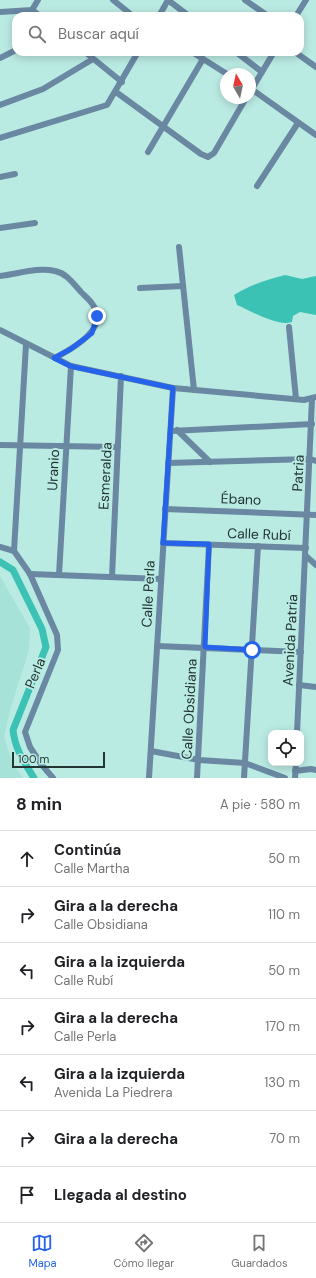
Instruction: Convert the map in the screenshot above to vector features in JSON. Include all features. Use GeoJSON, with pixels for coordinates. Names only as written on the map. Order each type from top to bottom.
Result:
{"type":"FeatureCollection","features":[{"type":"Feature","properties":{"kind":"street"},"geometry":{"type":"LineString","coordinates":[[32,10],[38,0]]}},
{"type":"Feature","properties":{"kind":"street"},"geometry":{"type":"LineString","coordinates":[[114,0],[128,12]]}},
{"type":"Feature","properties":{"kind":"street"},"geometry":{"type":"LineString","coordinates":[[161,12],[168,0],[184,12]]}},
{"type":"Feature","properties":{"kind":"street"},"geometry":{"type":"LineString","coordinates":[[245,0],[262,12]]}},
{"type":"Feature","properties":{"kind":"street"},"geometry":{"type":"LineString","coordinates":[[298,12],[306,0]]}},
{"type":"Feature","properties":{"kind":"street"},"geometry":{"type":"LineString","coordinates":[[0,12],[32,10],[35,12]]}},
{"type":"Feature","properties":{"kind":"street"},"geometry":{"type":"LineString","coordinates":[[0,58],[12,52]]}},
{"type":"Feature","properties":{"kind":"street"},"geometry":{"type":"LineString","coordinates":[[90,56],[122,82]]}},
{"type":"Feature","properties":{"kind":"street"},"geometry":{"type":"LineString","coordinates":[[0,138],[107,105],[122,82],[136,56]]}},
{"type":"Feature","properties":{"kind":"street"},"geometry":{"type":"LineString","coordinates":[[198,56],[220,70]]}},
{"type":"Feature","properties":{"kind":"street"},"geometry":{"type":"LineString","coordinates":[[241,56],[262,72]]}},
{"type":"Feature","properties":{"kind":"street"},"geometry":{"type":"LineString","coordinates":[[256,82],[272,56]]}},
{"type":"Feature","properties":{"kind":"street"},"geometry":{"type":"LineString","coordinates":[[300,56],[316,68]]}},
{"type":"Feature","properties":{"kind":"street"},"geometry":{"type":"LineString","coordinates":[[0,105],[43,89],[93,59]]}},
{"type":"Feature","properties":{"kind":"street"},"geometry":{"type":"LineString","coordinates":[[148,152],[203,60]]}},
{"type":"Feature","properties":{"kind":"street"},"geometry":{"type":"LineString","coordinates":[[116,92],[201,154],[208,156],[214,153],[243,104]]}},
{"type":"Feature","properties":{"kind":"street"},"geometry":{"type":"LineString","coordinates":[[256,94],[316,135]]}},
{"type":"Feature","properties":{"kind":"street"},"geometry":{"type":"LineString","coordinates":[[257,186],[298,123]]}},
{"type":"Feature","properties":{"kind":"street"},"geometry":{"type":"LineString","coordinates":[[0,177],[15,174]]}},
{"type":"Feature","properties":{"kind":"street"},"geometry":{"type":"LineString","coordinates":[[0,228],[35,223]]}},
{"type":"Feature","properties":{"kind":"street"},"geometry":{"type":"LineString","coordinates":[[179,247],[194,390]]}},
{"type":"Feature","properties":{"kind":"street"},"geometry":{"type":"LineString","coordinates":[[0,276],[40,269],[57,271],[66,276],[94,306],[97,316],[92,333],[71,349],[54,358]]}},
{"type":"Feature","properties":{"kind":"street"},"geometry":{"type":"LineString","coordinates":[[140,288],[183,286]]}},
{"type":"Feature","properties":{"kind":"street"},"geometry":{"type":"LineString","coordinates":[[289,327],[296,399]]}},
{"type":"Feature","properties":{"kind":"street"},"geometry":{"type":"LineString","coordinates":[[0,330],[70,366],[173,388],[296,399],[314,398]]}},
{"type":"Feature","properties":{"kind":"street"},"geometry":{"type":"LineString","coordinates":[[0,547],[14,551],[26,344]]}},
{"type":"Feature","properties":{"kind":"street","name":"Uranio"},"geometry":{"type":"LineString","coordinates":[[58,575],[70,366]]}},
{"type":"Feature","properties":{"kind":"street","name":"Esmeralda"},"geometry":{"type":"LineString","coordinates":[[112,577],[121,376]]}},
{"type":"Feature","properties":{"kind":"street","name":"Calle Perla"},"geometry":{"type":"LineString","coordinates":[[149,778],[168,463],[174,430],[173,388]]}},
{"type":"Feature","properties":{"kind":"street","name":"Patria"},"geometry":{"type":"LineString","coordinates":[[306,548],[313,460],[312,424],[314,398]]}},
{"type":"Feature","properties":{"kind":"street"},"geometry":{"type":"LineString","coordinates":[[174,430],[312,424]]}},
{"type":"Feature","properties":{"kind":"street"},"geometry":{"type":"LineString","coordinates":[[174,430],[210,462]]}},
{"type":"Feature","properties":{"kind":"street"},"geometry":{"type":"LineString","coordinates":[[0,445],[118,447]]}},
{"type":"Feature","properties":{"kind":"street"},"geometry":{"type":"LineString","coordinates":[[168,463],[313,460]]}},
{"type":"Feature","properties":{"kind":"street","name":"Ébano"},"geometry":{"type":"LineString","coordinates":[[165,509],[316,515]]}},
{"type":"Feature","properties":{"kind":"street","name":"Calle Rubí"},"geometry":{"type":"LineString","coordinates":[[163,543],[306,548]]}},
{"type":"Feature","properties":{"kind":"street","name":"Calle Obsidiana"},"geometry":{"type":"LineString","coordinates":[[197,778],[205,647],[209,544]]}},
{"type":"Feature","properties":{"kind":"street"},"geometry":{"type":"LineString","coordinates":[[244,778],[258,546]]}},
{"type":"Feature","properties":{"kind":"street","name":"Avenida Patria"},"geometry":{"type":"LineString","coordinates":[[297,730],[306,548]]}},
{"type":"Feature","properties":{"kind":"street","name":"Perla"},"geometry":{"type":"LineString","coordinates":[[14,551],[30,574],[57,635],[58,650],[25,732],[30,747],[41,764],[53,778]]}},
{"type":"Feature","properties":{"kind":"street"},"geometry":{"type":"LineString","coordinates":[[306,556],[316,565]]}},
{"type":"Feature","properties":{"kind":"street"},"geometry":{"type":"LineString","coordinates":[[30,574],[161,579]]}},
{"type":"Feature","properties":{"kind":"street"},"geometry":{"type":"LineString","coordinates":[[157,646],[301,652]]}},
{"type":"Feature","properties":{"kind":"street"},"geometry":{"type":"LineString","coordinates":[[299,685],[316,687]]}},
{"type":"Feature","properties":{"kind":"street"},"geometry":{"type":"LineString","coordinates":[[151,751],[199,760],[245,763],[285,778]]}},
{"type":"Feature","properties":{"kind":"street"},"geometry":{"type":"LineString","coordinates":[[295,778],[296,766]]}},
{"type":"Feature","properties":{"kind":"street"},"geometry":{"type":"LineString","coordinates":[[295,771],[311,769],[316,770]]}},
{"type":"Feature","properties":{"kind":"shaded area"},"geometry":{"type":"Polygon","coordinates":[[[0,576],[30,628],[29,650],[11,707],[4,737],[13,764],[23,778],[0,778],[0,576]]]}},
{"type":"Feature","properties":{"kind":"water"},"geometry":{"type":"Polygon","coordinates":[[[285,275],[302,279],[316,276],[316,315],[300,312],[293,316],[292,322],[286,323],[264,318],[237,305],[234,295],[258,283],[285,275]]]}},
{"type":"Feature","properties":{"kind":"waterway"},"geometry":{"type":"LineString","coordinates":[[0,562],[13,570],[42,629],[46,647],[13,730],[23,761],[34,778]]}},
{"type":"Feature","properties":{"kind":"route"},"geometry":{"type":"LineString","coordinates":[[97,316],[92,333],[71,349],[54,358],[70,366],[173,388],[163,543],[209,544],[205,647],[252,650]]}}]}
